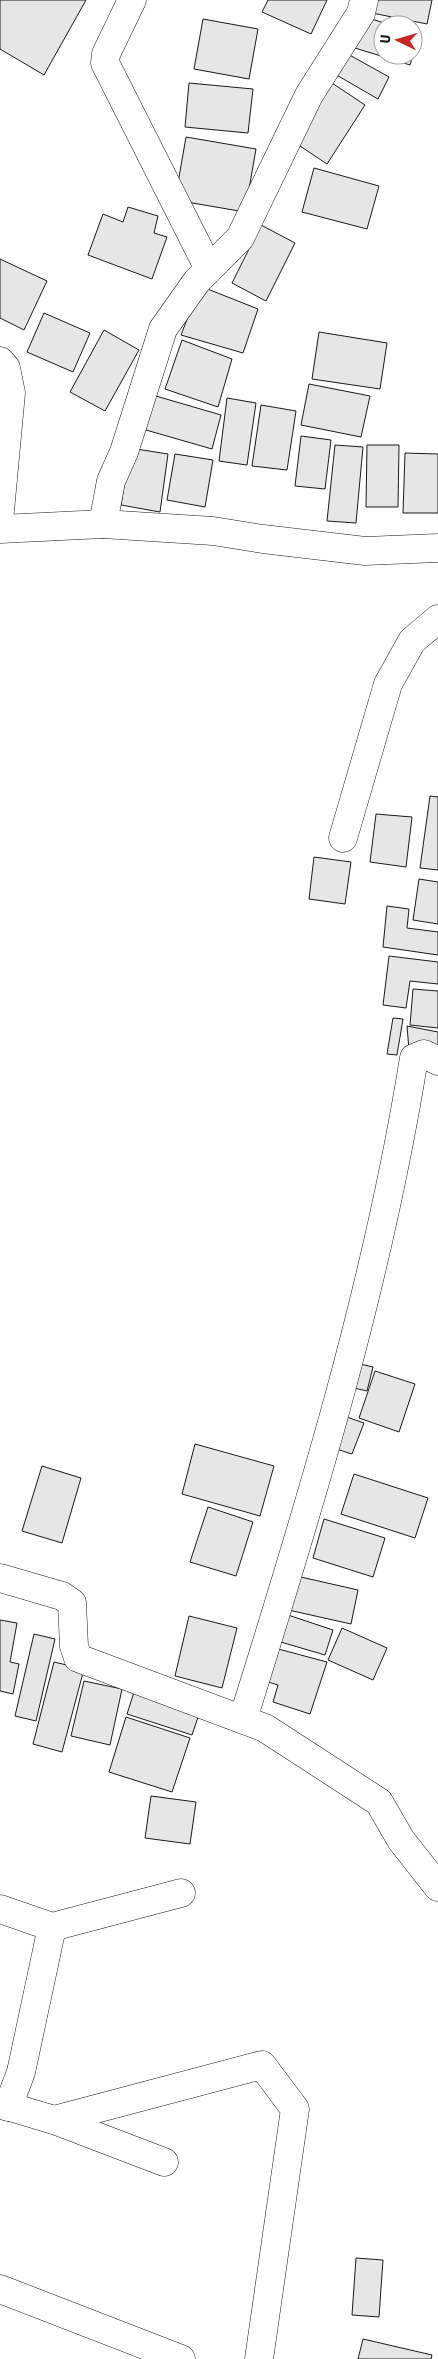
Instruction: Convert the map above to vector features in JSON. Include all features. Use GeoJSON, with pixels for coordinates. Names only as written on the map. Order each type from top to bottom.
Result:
{"type":"FeatureCollection","features":[{"type":"Feature","properties":{"kind":"street"},"geometry":{"type":"LineString","coordinates":[[132,0],[106,54],[105,63],[208,269]]}},
{"type":"Feature","properties":{"kind":"street"},"geometry":{"type":"LineString","coordinates":[[103,524],[111,481],[124,452],[137,405],[163,329],[208,269],[240,238],[309,95],[360,13],[364,0]]}},
{"type":"Feature","properties":{"kind":"street"},"geometry":{"type":"LineString","coordinates":[[0,360],[6,368],[11,393],[0,511]]}},
{"type":"Feature","properties":{"kind":"street"},"geometry":{"type":"LineString","coordinates":[[0,529],[103,524],[213,531],[263,540],[365,551],[438,548]]}},
{"type":"Feature","properties":{"kind":"street"},"geometry":{"type":"LineString","coordinates":[[343,838],[388,684],[412,641],[438,619]]}},
{"type":"Feature","properties":{"kind":"street"},"geometry":{"type":"LineString","coordinates":[[243,1719],[307,1516],[356,1334],[407,1106],[414,1058],[424,1054],[438,1061]]}},
{"type":"Feature","properties":{"kind":"street"},"geometry":{"type":"LineString","coordinates":[[0,1578],[62,1596],[72,1603],[74,1646],[78,1658],[265,1728],[379,1802],[401,1840],[438,1887]]}},
{"type":"Feature","properties":{"kind":"street"},"geometry":{"type":"LineString","coordinates":[[0,1909],[52,1927],[181,1893]]}},
{"type":"Feature","properties":{"kind":"street"},"geometry":{"type":"LineString","coordinates":[[52,1927],[21,2072],[4,2105],[54,2120],[164,2162]]}},
{"type":"Feature","properties":{"kind":"street"},"geometry":{"type":"LineString","coordinates":[[54,2120],[262,2065],[295,2109],[259,2359]]}},
{"type":"Feature","properties":{"kind":"street"},"geometry":{"type":"LineString","coordinates":[[0,2289],[181,2359]]}},
{"type":"Feature","properties":{"kind":"building"},"geometry":{"type":"Polygon","coordinates":[[[0,0],[86,0],[44,75],[0,49],[0,0]]]}},
{"type":"Feature","properties":{"kind":"building"},"geometry":{"type":"Polygon","coordinates":[[[268,0],[327,0],[311,34],[262,12],[268,0]]]}},
{"type":"Feature","properties":{"kind":"building"},"geometry":{"type":"Polygon","coordinates":[[[374,0],[432,0],[427,24],[423,23],[423,15],[382,15],[372,13],[374,0]]]}},
{"type":"Feature","properties":{"kind":"building"},"geometry":{"type":"Polygon","coordinates":[[[365,17],[373,19],[373,54],[355,48],[365,17]]]}},
{"type":"Feature","properties":{"kind":"building"},"geometry":{"type":"Polygon","coordinates":[[[203,19],[258,29],[249,79],[194,69],[203,19]]]}},
{"type":"Feature","properties":{"kind":"building"},"geometry":{"type":"Polygon","coordinates":[[[346,53],[389,77],[378,99],[333,73],[346,53]]]}},
{"type":"Feature","properties":{"kind":"building"},"geometry":{"type":"Polygon","coordinates":[[[189,83],[253,89],[248,133],[185,127],[189,83]]]}},
{"type":"Feature","properties":{"kind":"building"},"geometry":{"type":"Polygon","coordinates":[[[332,83],[365,105],[327,164],[294,142],[332,83]]]}},
{"type":"Feature","properties":{"kind":"building"},"geometry":{"type":"Polygon","coordinates":[[[186,137],[256,149],[245,212],[175,200],[186,137]]]}},
{"type":"Feature","properties":{"kind":"building"},"geometry":{"type":"Polygon","coordinates":[[[314,168],[379,186],[367,229],[302,212],[314,168]]]}},
{"type":"Feature","properties":{"kind":"building"},"geometry":{"type":"Polygon","coordinates":[[[128,207],[158,216],[154,233],[167,237],[152,279],[88,255],[103,214],[123,222],[128,207]]]}},
{"type":"Feature","properties":{"kind":"building"},"geometry":{"type":"Polygon","coordinates":[[[261,225],[295,243],[266,301],[232,283],[261,225]]]}},
{"type":"Feature","properties":{"kind":"building"},"geometry":{"type":"Polygon","coordinates":[[[0,259],[47,281],[24,330],[0,318],[0,259]]]}},
{"type":"Feature","properties":{"kind":"building"},"geometry":{"type":"Polygon","coordinates":[[[200,286],[258,309],[243,353],[181,335],[200,286]]]}},
{"type":"Feature","properties":{"kind":"building"},"geometry":{"type":"Polygon","coordinates":[[[44,313],[90,333],[73,372],[27,352],[44,313]]]}},
{"type":"Feature","properties":{"kind":"building"},"geometry":{"type":"Polygon","coordinates":[[[104,330],[139,350],[105,411],[70,392],[104,330]]]}},
{"type":"Feature","properties":{"kind":"building"},"geometry":{"type":"Polygon","coordinates":[[[319,332],[387,343],[380,389],[312,379],[319,332]]]}},
{"type":"Feature","properties":{"kind":"building"},"geometry":{"type":"Polygon","coordinates":[[[182,340],[232,359],[218,407],[165,389],[182,340]]]}},
{"type":"Feature","properties":{"kind":"building"},"geometry":{"type":"Polygon","coordinates":[[[309,384],[370,396],[361,437],[301,425],[309,384]]]}},
{"type":"Feature","properties":{"kind":"building"},"geometry":{"type":"Polygon","coordinates":[[[149,394],[221,415],[212,449],[139,428],[149,394]]]}},
{"type":"Feature","properties":{"kind":"building"},"geometry":{"type":"Polygon","coordinates":[[[227,398],[256,403],[247,465],[219,461],[227,398]]]}},
{"type":"Feature","properties":{"kind":"building"},"geometry":{"type":"Polygon","coordinates":[[[261,405],[296,411],[287,470],[252,466],[261,405]]]}},
{"type":"Feature","properties":{"kind":"building"},"geometry":{"type":"Polygon","coordinates":[[[301,436],[331,440],[325,489],[295,486],[301,436]]]}},
{"type":"Feature","properties":{"kind":"building"},"geometry":{"type":"Polygon","coordinates":[[[335,445],[363,447],[356,523],[327,521],[335,445]]]}},
{"type":"Feature","properties":{"kind":"building"},"geometry":{"type":"Polygon","coordinates":[[[367,445],[399,445],[398,507],[366,507],[367,445]]]}},
{"type":"Feature","properties":{"kind":"building"},"geometry":{"type":"Polygon","coordinates":[[[130,448],[168,454],[160,512],[121,505],[130,448]]]}},
{"type":"Feature","properties":{"kind":"building"},"geometry":{"type":"Polygon","coordinates":[[[405,453],[438,454],[438,513],[403,513],[405,453]]]}},
{"type":"Feature","properties":{"kind":"building"},"geometry":{"type":"Polygon","coordinates":[[[175,454],[213,460],[205,507],[167,500],[175,454]]]}},
{"type":"Feature","properties":{"kind":"building"},"geometry":{"type":"Polygon","coordinates":[[[430,796],[438,797],[438,870],[420,868],[430,796]]]}},
{"type":"Feature","properties":{"kind":"building"},"geometry":{"type":"Polygon","coordinates":[[[376,814],[412,817],[406,867],[370,862],[376,814]]]}},
{"type":"Feature","properties":{"kind":"building"},"geometry":{"type":"Polygon","coordinates":[[[314,857],[351,862],[345,904],[309,899],[314,857]]]}},
{"type":"Feature","properties":{"kind":"building"},"geometry":{"type":"Polygon","coordinates":[[[419,879],[438,882],[438,924],[413,920],[419,879]]]}},
{"type":"Feature","properties":{"kind":"building"},"geometry":{"type":"Polygon","coordinates":[[[387,906],[409,909],[407,928],[438,932],[438,955],[383,947],[387,906]]]}},
{"type":"Feature","properties":{"kind":"building"},"geometry":{"type":"Polygon","coordinates":[[[389,956],[438,962],[438,984],[410,981],[406,1008],[383,1005],[389,956]]]}},
{"type":"Feature","properties":{"kind":"building"},"geometry":{"type":"Polygon","coordinates":[[[413,989],[438,991],[438,1028],[410,1025],[413,989]]]}},
{"type":"Feature","properties":{"kind":"building"},"geometry":{"type":"Polygon","coordinates":[[[393,1018],[403,1019],[397,1055],[387,1054],[393,1018]]]}},
{"type":"Feature","properties":{"kind":"building"},"geometry":{"type":"Polygon","coordinates":[[[407,1026],[438,1032],[438,1051],[409,1050],[407,1026]]]}},
{"type":"Feature","properties":{"kind":"building"},"geometry":{"type":"Polygon","coordinates":[[[351,1362],[373,1367],[367,1391],[345,1386],[351,1362]]]}},
{"type":"Feature","properties":{"kind":"building"},"geometry":{"type":"Polygon","coordinates":[[[375,1371],[415,1384],[399,1432],[359,1418],[375,1371]]]}},
{"type":"Feature","properties":{"kind":"building"},"geometry":{"type":"Polygon","coordinates":[[[338,1414],[364,1423],[352,1454],[327,1446],[338,1414]]]}},
{"type":"Feature","properties":{"kind":"building"},"geometry":{"type":"Polygon","coordinates":[[[195,1444],[274,1466],[260,1516],[182,1494],[195,1444]]]}},
{"type":"Feature","properties":{"kind":"building"},"geometry":{"type":"Polygon","coordinates":[[[42,1466],[81,1478],[62,1543],[22,1531],[42,1466]]]}},
{"type":"Feature","properties":{"kind":"building"},"geometry":{"type":"Polygon","coordinates":[[[354,1474],[428,1498],[415,1538],[341,1514],[354,1474]]]}},
{"type":"Feature","properties":{"kind":"building"},"geometry":{"type":"Polygon","coordinates":[[[208,1507],[253,1522],[236,1576],[190,1562],[208,1507]]]}},
{"type":"Feature","properties":{"kind":"building"},"geometry":{"type":"Polygon","coordinates":[[[324,1519],[385,1538],[373,1577],[313,1558],[324,1519]]]}},
{"type":"Feature","properties":{"kind":"building"},"geometry":{"type":"Polygon","coordinates":[[[292,1575],[358,1590],[351,1624],[284,1609],[292,1575]]]}},
{"type":"Feature","properties":{"kind":"building"},"geometry":{"type":"Polygon","coordinates":[[[282,1613],[333,1630],[325,1655],[274,1640],[282,1613]]]}},
{"type":"Feature","properties":{"kind":"building"},"geometry":{"type":"Polygon","coordinates":[[[189,1616],[237,1628],[222,1688],[175,1676],[189,1616]]]}},
{"type":"Feature","properties":{"kind":"building"},"geometry":{"type":"Polygon","coordinates":[[[0,1620],[17,1623],[10,1662],[19,1664],[13,1694],[0,1691],[0,1620]]]}},
{"type":"Feature","properties":{"kind":"building"},"geometry":{"type":"Polygon","coordinates":[[[342,1628],[387,1648],[373,1680],[328,1660],[342,1628]]]}},
{"type":"Feature","properties":{"kind":"building"},"geometry":{"type":"Polygon","coordinates":[[[34,1634],[55,1639],[36,1721],[15,1716],[34,1634]]]}},
{"type":"Feature","properties":{"kind":"building"},"geometry":{"type":"Polygon","coordinates":[[[271,1647],[327,1662],[310,1714],[273,1702],[278,1685],[262,1680],[271,1647]]]}},
{"type":"Feature","properties":{"kind":"building"},"geometry":{"type":"Polygon","coordinates":[[[54,1662],[84,1669],[62,1752],[33,1744],[54,1662]]]}},
{"type":"Feature","properties":{"kind":"building"},"geometry":{"type":"Polygon","coordinates":[[[84,1681],[122,1689],[110,1745],[71,1736],[84,1681]]]}},
{"type":"Feature","properties":{"kind":"building"},"geometry":{"type":"Polygon","coordinates":[[[135,1689],[200,1711],[192,1735],[127,1714],[135,1689]]]}},
{"type":"Feature","properties":{"kind":"building"},"geometry":{"type":"Polygon","coordinates":[[[126,1717],[190,1738],[172,1792],[109,1772],[126,1717]]]}},
{"type":"Feature","properties":{"kind":"building"},"geometry":{"type":"Polygon","coordinates":[[[151,1796],[196,1802],[190,1844],[145,1838],[151,1796]]]}},
{"type":"Feature","properties":{"kind":"building"},"geometry":{"type":"Polygon","coordinates":[[[356,2258],[383,2260],[379,2317],[352,2315],[356,2258]]]}},
{"type":"Feature","properties":{"kind":"building"},"geometry":{"type":"Polygon","coordinates":[[[363,2339],[432,2355],[431,2359],[358,2359],[363,2339]]]}}]}
